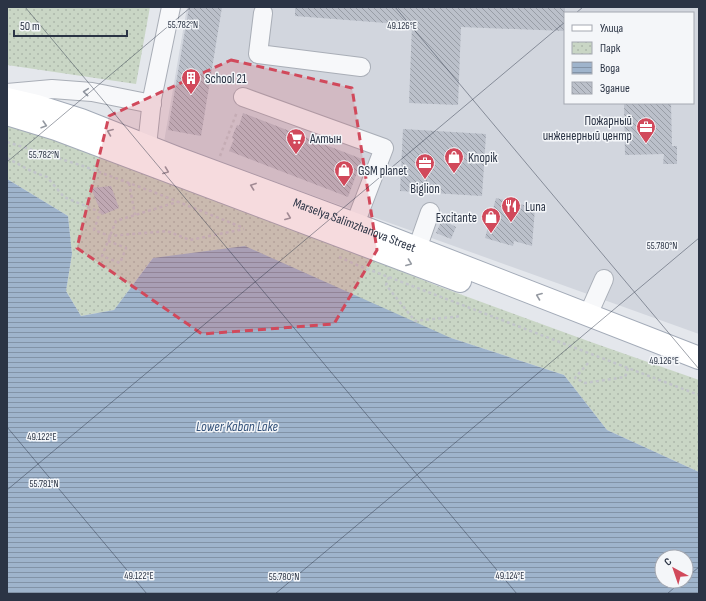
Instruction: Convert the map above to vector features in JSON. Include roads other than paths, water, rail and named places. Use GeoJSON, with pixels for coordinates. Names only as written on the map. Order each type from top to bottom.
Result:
{"type":"FeatureCollection","features":[{"type":"Feature","properties":{"kind":"main road","name":"Marselya Salimzhanova Street"},"geometry":{"type":"LineString","coordinates":[[7,100],[37,106],[82,120],[177,158],[355,224],[699,358]]}},
{"type":"Feature","properties":{"kind":"main road"},"geometry":{"type":"LineString","coordinates":[[7,114],[70,134],[699,372]]}},
{"type":"Feature","properties":{"kind":"street"},"geometry":{"type":"LineString","coordinates":[[146,146],[152,104],[171,7]]}},
{"type":"Feature","properties":{"kind":"street"},"geometry":{"type":"LineString","coordinates":[[262,13],[258,54],[361,67]]}},
{"type":"Feature","properties":{"kind":"street"},"geometry":{"type":"LineString","coordinates":[[7,93],[52,89],[92,92],[152,104]]}},
{"type":"Feature","properties":{"kind":"street"},"geometry":{"type":"LineString","coordinates":[[243,97],[384,148],[355,224]]}},
{"type":"Feature","properties":{"kind":"street"},"geometry":{"type":"LineString","coordinates":[[417,249],[430,212]]}},
{"type":"Feature","properties":{"kind":"street"},"geometry":{"type":"LineString","coordinates":[[588,315],[604,279]]}},
{"type":"Feature","properties":{"kind":"water","name":"Lower Kaban Lake"},"geometry":{"type":"Polygon","coordinates":[[[7,179],[68,216],[72,254],[66,291],[81,316],[114,310],[153,258],[245,246],[451,338],[564,375],[607,430],[699,472],[699,594],[7,594],[7,179]]]}},
{"type":"Feature","properties":{"kind":"place","name":"School 21"},"geometry":{"type":"Point","coordinates":[191,95]}},
{"type":"Feature","properties":{"kind":"place","name":"Пожарный инженерный центр"},"geometry":{"type":"Point","coordinates":[646,144]}},
{"type":"Feature","properties":{"kind":"place","name":"Алтын"},"geometry":{"type":"Point","coordinates":[296,155]}},
{"type":"Feature","properties":{"kind":"place","name":"Knopik"},"geometry":{"type":"Point","coordinates":[454,174]}},
{"type":"Feature","properties":{"kind":"place","name":"Biglion"},"geometry":{"type":"Point","coordinates":[425,180]}},
{"type":"Feature","properties":{"kind":"place","name":"GSM planet"},"geometry":{"type":"Point","coordinates":[344,187]}},
{"type":"Feature","properties":{"kind":"place","name":"Luna"},"geometry":{"type":"Point","coordinates":[511,223]}},
{"type":"Feature","properties":{"kind":"place","name":"Excitante"},"geometry":{"type":"Point","coordinates":[491,234]}}]}
